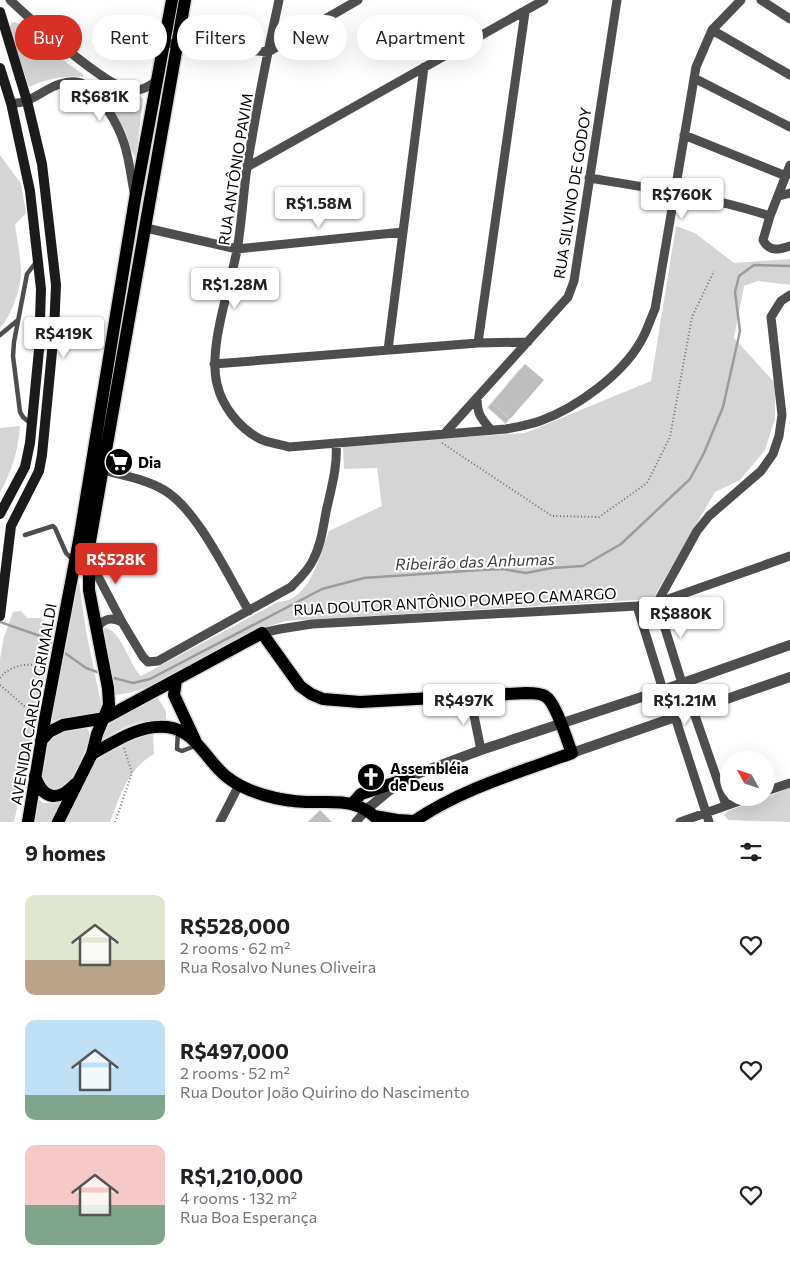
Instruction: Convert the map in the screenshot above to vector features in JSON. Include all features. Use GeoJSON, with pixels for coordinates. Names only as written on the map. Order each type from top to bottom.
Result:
{"type":"FeatureCollection","features":[{"type":"Feature","properties":{"kind":"main road","name":"AVENIDA CARLOS GRIMALDI"},"geometry":{"type":"LineString","coordinates":[[58,822],[92,754],[97,734],[109,705],[108,688],[89,590],[89,547],[146,228],[171,43],[172,0]]}},
{"type":"Feature","properties":{"kind":"main road","name":"AVENIDA CARLOS GRIMALDI"},"geometry":{"type":"LineString","coordinates":[[28,822],[41,740],[75,562],[135,199],[158,79],[185,0]]}},
{"type":"Feature","properties":{"kind":"main road"},"geometry":{"type":"LineString","coordinates":[[0,12],[27,101],[42,164],[56,285],[42,455],[39,471],[11,526],[1,614]]}},
{"type":"Feature","properties":{"kind":"main road"},"geometry":{"type":"LineString","coordinates":[[0,68],[11,103],[30,191],[41,289],[41,319],[33,425],[25,467],[0,514]]}},
{"type":"Feature","properties":{"kind":"main road"},"geometry":{"type":"LineString","coordinates":[[176,680],[174,695],[197,743],[226,777],[256,792],[289,800],[352,804],[374,816],[397,820],[418,820],[445,802],[468,791],[572,753],[562,724],[550,699],[544,695],[526,693],[360,702],[323,699],[311,694],[300,686],[262,633]]}},
{"type":"Feature","properties":{"kind":"main road","name":"RUA DOUTOR ANTÔNIO POMPEO CAMARGO"},"geometry":{"type":"LineString","coordinates":[[41,740],[49,732],[63,725],[105,718],[262,633]]}},
{"type":"Feature","properties":{"kind":"main road"},"geometry":{"type":"LineString","coordinates":[[92,754],[134,732],[150,728],[167,727],[178,730],[197,743]]}},
{"type":"Feature","properties":{"kind":"main road"},"geometry":{"type":"LineString","coordinates":[[35,776],[43,792],[53,796],[64,794],[79,780]]}},
{"type":"Feature","properties":{"kind":"main road"},"geometry":{"type":"LineString","coordinates":[[352,804],[361,794],[409,778]]}},
{"type":"Feature","properties":{"kind":"street"},"geometry":{"type":"LineString","coordinates":[[10,0],[34,22],[101,75],[119,86],[128,90],[137,90],[148,87],[158,79]]}},
{"type":"Feature","properties":{"kind":"street","name":"RUA ANTÔNIO PAVIM"},"geometry":{"type":"LineString","coordinates":[[279,0],[247,168],[237,249],[220,324],[214,364],[217,384],[226,406],[242,427],[260,439],[289,447],[506,429],[540,421],[576,404],[614,374],[641,341],[655,310],[694,78],[712,30]]}},
{"type":"Feature","properties":{"kind":"street"},"geometry":{"type":"LineString","coordinates":[[171,43],[268,52],[358,0]]}},
{"type":"Feature","properties":{"kind":"street"},"geometry":{"type":"LineString","coordinates":[[247,168],[544,0]]}},
{"type":"Feature","properties":{"kind":"street","name":"RUA SILVINO DE GODOY"},"geometry":{"type":"LineString","coordinates":[[445,434],[568,297],[574,282],[617,0]]}},
{"type":"Feature","properties":{"kind":"street"},"geometry":{"type":"LineString","coordinates":[[741,0],[712,30],[790,75]]}},
{"type":"Feature","properties":{"kind":"street"},"geometry":{"type":"LineString","coordinates":[[761,0],[790,19]]}},
{"type":"Feature","properties":{"kind":"street"},"geometry":{"type":"LineString","coordinates":[[478,343],[525,12]]}},
{"type":"Feature","properties":{"kind":"street"},"geometry":{"type":"LineString","coordinates":[[388,350],[424,67]]}},
{"type":"Feature","properties":{"kind":"street"},"geometry":{"type":"LineString","coordinates":[[88,88],[101,75]]}},
{"type":"Feature","properties":{"kind":"street"},"geometry":{"type":"LineString","coordinates":[[694,78],[790,126]]}},
{"type":"Feature","properties":{"kind":"street"},"geometry":{"type":"LineString","coordinates":[[11,103],[27,101],[48,88],[62,83],[76,81],[88,88],[102,103],[119,130],[124,144],[135,199]]}},
{"type":"Feature","properties":{"kind":"street"},"geometry":{"type":"LineString","coordinates":[[684,135],[786,176]]}},
{"type":"Feature","properties":{"kind":"street"},"geometry":{"type":"LineString","coordinates":[[790,165],[770,216],[763,240],[771,249],[780,250],[790,246]]}},
{"type":"Feature","properties":{"kind":"street"},"geometry":{"type":"LineString","coordinates":[[589,178],[674,192],[745,208],[770,216]]}},
{"type":"Feature","properties":{"kind":"street"},"geometry":{"type":"LineString","coordinates":[[779,196],[790,193]]}},
{"type":"Feature","properties":{"kind":"street"},"geometry":{"type":"LineString","coordinates":[[146,228],[237,249],[403,232]]}},
{"type":"Feature","properties":{"kind":"street"},"geometry":{"type":"LineString","coordinates":[[679,684],[657,603],[697,531],[709,516],[761,471],[772,454],[779,436],[782,415],[771,317],[781,301],[790,296]]}},
{"type":"Feature","properties":{"kind":"street"},"geometry":{"type":"LineString","coordinates":[[214,364],[478,343],[528,342]]}},
{"type":"Feature","properties":{"kind":"street"},"geometry":{"type":"LineString","coordinates":[[477,398],[477,410],[491,430]]}},
{"type":"Feature","properties":{"kind":"street"},"geometry":{"type":"LineString","coordinates":[[89,559],[122,622],[143,657],[148,662],[158,661],[291,587],[312,562],[319,548],[335,471],[336,443]]}},
{"type":"Feature","properties":{"kind":"street"},"geometry":{"type":"LineString","coordinates":[[102,470],[140,480],[164,490],[183,505],[202,530],[249,611]]}},
{"type":"Feature","properties":{"kind":"street","name":"RUA DOUTOR ANTÔNIO POMPEO CAMARGO"},"geometry":{"type":"LineString","coordinates":[[262,633],[312,624],[637,606],[657,603],[790,556]]}},
{"type":"Feature","properties":{"kind":"street"},"geometry":{"type":"LineString","coordinates":[[637,606],[663,690]]}},
{"type":"Feature","properties":{"kind":"street"},"geometry":{"type":"LineString","coordinates":[[96,629],[99,624],[109,618],[115,618],[122,622]]}},
{"type":"Feature","properties":{"kind":"street"},"geometry":{"type":"LineString","coordinates":[[356,822],[374,816],[390,790],[409,778],[481,750],[663,690],[790,645]]}},
{"type":"Feature","properties":{"kind":"street"},"geometry":{"type":"LineString","coordinates":[[572,753],[790,677]]}},
{"type":"Feature","properties":{"kind":"street"},"geometry":{"type":"LineString","coordinates":[[470,696],[481,750]]}},
{"type":"Feature","properties":{"kind":"street"},"geometry":{"type":"LineString","coordinates":[[684,713],[720,792]]}},
{"type":"Feature","properties":{"kind":"street"},"geometry":{"type":"LineString","coordinates":[[684,713],[708,818]]}},
{"type":"Feature","properties":{"kind":"street"},"geometry":{"type":"LineString","coordinates":[[775,788],[790,783]]}},
{"type":"Feature","properties":{"kind":"street"},"geometry":{"type":"LineString","coordinates":[[220,822],[239,785]]}},
{"type":"Feature","properties":{"kind":"street"},"geometry":{"type":"LineString","coordinates":[[680,822],[708,818],[725,806]]}},
{"type":"Feature","properties":{"kind":"lane"},"geometry":{"type":"LineString","coordinates":[[33,425],[20,412],[13,356],[18,319],[28,274],[38,260]]}},
{"type":"Feature","properties":{"kind":"lane"},"geometry":{"type":"LineString","coordinates":[[0,336],[18,319]]}},
{"type":"Feature","properties":{"kind":"lane"},"geometry":{"type":"LineString","coordinates":[[26,535],[53,526],[66,553],[75,562]]}},
{"type":"Feature","properties":{"kind":"lane"},"geometry":{"type":"LineString","coordinates":[[679,684],[684,713]]}},
{"type":"Feature","properties":{"kind":"lane"},"geometry":{"type":"LineString","coordinates":[[178,730],[176,746],[180,750],[197,743]]}},
{"type":"Feature","properties":{"kind":"path"},"geometry":{"type":"LineString","coordinates":[[429,435],[552,516],[599,516],[647,483],[670,437],[692,317],[714,270]]}},
{"type":"Feature","properties":{"kind":"path"},"geometry":{"type":"LineString","coordinates":[[0,678],[4,673],[22,664],[55,669]]}},
{"type":"Feature","properties":{"kind":"path"},"geometry":{"type":"LineString","coordinates":[[0,685],[34,715],[45,719]]}},
{"type":"Feature","properties":{"kind":"path"},"geometry":{"type":"LineString","coordinates":[[115,822],[132,773],[121,739]]}},
{"type":"Feature","properties":{"kind":"shaded area"},"geometry":{"type":"Polygon","coordinates":[[[15,22],[15,46],[10,31],[10,25],[15,22]]]}},
{"type":"Feature","properties":{"kind":"shaded area"},"geometry":{"type":"Polygon","coordinates":[[[20,60],[63,60],[83,74],[83,77],[56,78],[29,87],[20,60]]]}},
{"type":"Feature","properties":{"kind":"shaded area"},"geometry":{"type":"Polygon","coordinates":[[[102,82],[113,91],[127,98],[138,94],[143,99],[136,158],[121,124],[96,89],[102,82]]]}},
{"type":"Feature","properties":{"kind":"shaded area"},"geometry":{"type":"Polygon","coordinates":[[[0,155],[21,184],[26,213],[15,225],[20,255],[21,279],[15,302],[0,328],[0,155]]]}},
{"type":"Feature","properties":{"kind":"shaded area"},"geometry":{"type":"Polygon","coordinates":[[[676,226],[695,233],[734,263],[790,259],[790,285],[758,281],[744,286],[734,338],[775,383],[775,419],[765,450],[740,480],[715,492],[653,599],[286,621],[246,636],[149,686],[133,692],[114,695],[101,629],[107,628],[113,632],[141,676],[278,602],[289,600],[298,594],[312,576],[329,531],[382,506],[377,468],[344,469],[343,445],[525,433],[651,381],[676,226]]]}},
{"type":"Feature","properties":{"kind":"shaded area"},"geometry":{"type":"Polygon","coordinates":[[[20,426],[14,461],[0,493],[0,428],[20,426]]]}},
{"type":"Feature","properties":{"kind":"shaded area"},"geometry":{"type":"Polygon","coordinates":[[[78,575],[86,631],[101,703],[100,715],[49,721],[78,575]]]}},
{"type":"Feature","properties":{"kind":"shaded area"},"geometry":{"type":"Polygon","coordinates":[[[21,611],[27,618],[40,618],[53,627],[37,716],[14,822],[0,822],[0,659],[4,637],[13,612],[21,611]]]}},
{"type":"Feature","properties":{"kind":"shaded area"},"geometry":{"type":"Polygon","coordinates":[[[156,695],[166,711],[165,722],[146,721],[138,723],[101,740],[108,721],[156,695]]]}},
{"type":"Feature","properties":{"kind":"shaded area"},"geometry":{"type":"Polygon","coordinates":[[[79,725],[88,729],[90,736],[76,775],[66,787],[55,792],[47,790],[38,776],[45,740],[54,732],[79,725]]]}},
{"type":"Feature","properties":{"kind":"shaded area"},"geometry":{"type":"Polygon","coordinates":[[[153,732],[154,754],[137,767],[131,775],[110,822],[64,822],[87,774],[99,758],[117,745],[153,732]]]}},
{"type":"Feature","properties":{"kind":"shaded area"},"geometry":{"type":"Polygon","coordinates":[[[790,788],[790,822],[728,820],[724,815],[728,811],[741,806],[775,806],[775,794],[790,788]]]}},
{"type":"Feature","properties":{"kind":"shaded area"},"geometry":{"type":"Polygon","coordinates":[[[36,798],[44,803],[62,802],[52,822],[32,822],[36,798]]]}},
{"type":"Feature","properties":{"kind":"building"},"geometry":{"type":"Polygon","coordinates":[[[525,364],[544,380],[510,419],[492,403],[525,364]]]}},
{"type":"Feature","properties":{"kind":"building"},"geometry":{"type":"Polygon","coordinates":[[[320,810],[332,822],[308,822],[320,810]]]}},
{"type":"Feature","properties":{"kind":"waterway","name":"Ribeirão das Anhumas"},"geometry":{"type":"LineString","coordinates":[[110,677],[133,683],[150,679],[322,589],[364,578],[502,569],[526,573],[552,568],[583,566],[621,544],[690,479],[704,453],[723,407],[740,331],[735,292],[739,276],[754,265],[790,266]]}},
{"type":"Feature","properties":{"kind":"waterway","name":"Ribeirão das Anhumas"},"geometry":{"type":"LineString","coordinates":[[0,622],[40,636],[55,646]]}},
{"type":"Feature","properties":{"kind":"waterway","name":"Ribeirão das Anhumas"},"geometry":{"type":"LineString","coordinates":[[62,651],[86,668],[100,673]]}},
{"type":"Feature","properties":{"kind":"place","name":"Dia"},"geometry":{"type":"Point","coordinates":[119,462]}},
{"type":"Feature","properties":{"kind":"place","name":"Assembléia de Deus"},"geometry":{"type":"Point","coordinates":[371,777]}}]}
